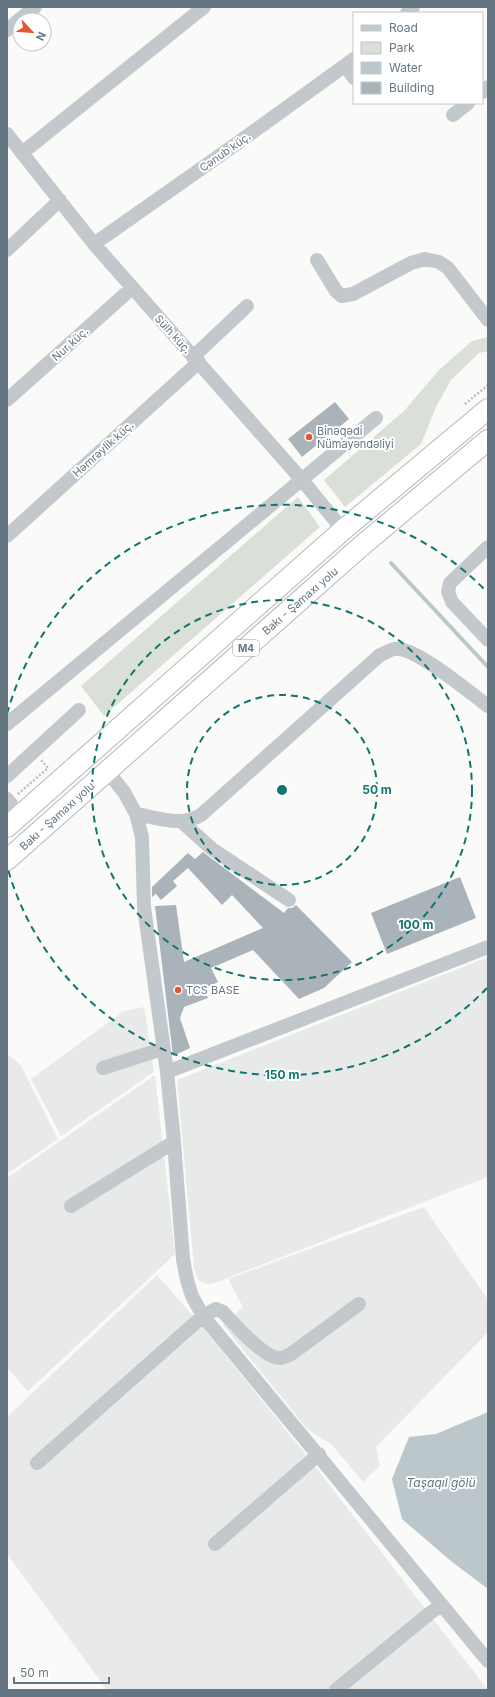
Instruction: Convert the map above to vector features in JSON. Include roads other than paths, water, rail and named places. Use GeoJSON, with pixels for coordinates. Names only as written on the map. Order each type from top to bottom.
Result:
{"type":"FeatureCollection","features":[{"type":"Feature","properties":{"kind":"highway","name":"M4"},"geometry":{"type":"LineString","coordinates":[[11,811],[488,409]]}},
{"type":"Feature","properties":{"kind":"highway","name":"Bakı - Şamaxı yolu"},"geometry":{"type":"LineString","coordinates":[[7,860],[353,553],[488,440]]}},
{"type":"Feature","properties":{"kind":"street"},"geometry":{"type":"LineString","coordinates":[[7,30],[35,7]]}},
{"type":"Feature","properties":{"kind":"street"},"geometry":{"type":"LineString","coordinates":[[22,153],[204,7]]}},
{"type":"Feature","properties":{"kind":"street"},"geometry":{"type":"LineString","coordinates":[[350,63],[353,74]]}},
{"type":"Feature","properties":{"kind":"street","name":"Cənub küç."},"geometry":{"type":"LineString","coordinates":[[94,244],[350,63]]}},
{"type":"Feature","properties":{"kind":"street"},"geometry":{"type":"LineString","coordinates":[[453,115],[467,104]]}},
{"type":"Feature","properties":{"kind":"street","name":"Sülh küç."},"geometry":{"type":"LineString","coordinates":[[7,136],[94,244],[302,480],[343,530]]}},
{"type":"Feature","properties":{"kind":"street"},"geometry":{"type":"LineString","coordinates":[[7,250],[60,200]]}},
{"type":"Feature","properties":{"kind":"street"},"geometry":{"type":"LineString","coordinates":[[317,260],[336,291],[342,296],[353,294],[411,263],[426,259],[439,262],[448,268],[488,320]]}},
{"type":"Feature","properties":{"kind":"street","name":"Nur küç."},"geometry":{"type":"LineString","coordinates":[[7,400],[132,288]]}},
{"type":"Feature","properties":{"kind":"street","name":"Həmrəylik küç."},"geometry":{"type":"LineString","coordinates":[[7,536],[196,359],[247,306]]}},
{"type":"Feature","properties":{"kind":"street"},"geometry":{"type":"LineString","coordinates":[[7,724],[376,418]]}},
{"type":"Feature","properties":{"kind":"street"},"geometry":{"type":"LineString","coordinates":[[488,547],[450,583],[448,592],[452,602],[488,640]]}},
{"type":"Feature","properties":{"kind":"street"},"geometry":{"type":"LineString","coordinates":[[136,814],[182,822],[191,821],[201,815],[380,655],[395,649],[420,656],[488,706]]}},
{"type":"Feature","properties":{"kind":"street"},"geometry":{"type":"LineString","coordinates":[[7,776],[79,710]]}},
{"type":"Feature","properties":{"kind":"street"},"geometry":{"type":"LineString","coordinates":[[107,771],[124,792],[136,814],[142,837],[144,907],[162,1049],[167,1072],[183,1259],[190,1291],[203,1316],[319,1454],[488,1661]]}},
{"type":"Feature","properties":{"kind":"street"},"geometry":{"type":"LineString","coordinates":[[182,822],[212,849],[289,900]]}},
{"type":"Feature","properties":{"kind":"street"},"geometry":{"type":"LineString","coordinates":[[167,1072],[488,947]]}},
{"type":"Feature","properties":{"kind":"street"},"geometry":{"type":"LineString","coordinates":[[103,1068],[162,1049]]}},
{"type":"Feature","properties":{"kind":"street"},"geometry":{"type":"LineString","coordinates":[[71,1206],[174,1142]]}},
{"type":"Feature","properties":{"kind":"street"},"geometry":{"type":"LineString","coordinates":[[37,1463],[203,1316],[216,1309],[223,1312],[264,1352],[273,1357],[280,1358],[291,1354],[359,1304]]}},
{"type":"Feature","properties":{"kind":"street"},"geometry":{"type":"LineString","coordinates":[[215,1544],[319,1454]]}},
{"type":"Feature","properties":{"kind":"street"},"geometry":{"type":"LineString","coordinates":[[336,1690],[430,1613],[442,1605]]}},
{"type":"Feature","properties":{"kind":"water","name":"Taşaqıl gölü"},"geometry":{"type":"Polygon","coordinates":[[[488,1412],[488,1589],[451,1561],[402,1519],[392,1479],[409,1437],[436,1434],[488,1412]]]}},
{"type":"Feature","properties":{"kind":"waterway"},"geometry":{"type":"LineString","coordinates":[[391,563],[488,667]]}},
{"type":"Feature","properties":{"kind":"place","name":"Binəqədi Nümayəndəliyi"},"geometry":{"type":"Point","coordinates":[309,437]}},
{"type":"Feature","properties":{"kind":"place","name":"TCS BASE"},"geometry":{"type":"Point","coordinates":[178,990]}}]}
